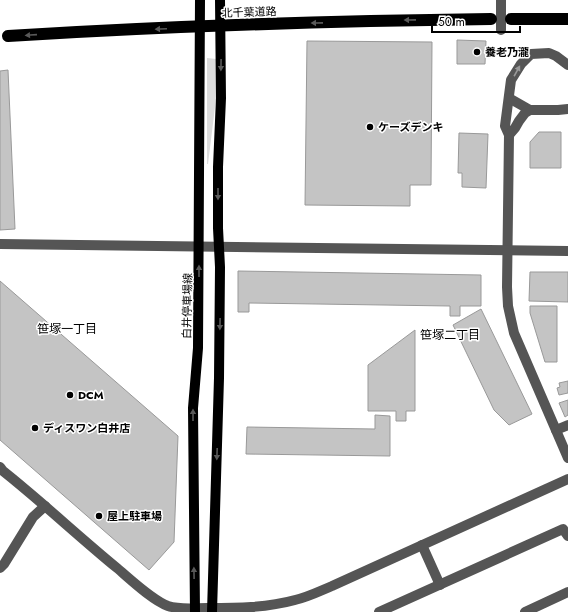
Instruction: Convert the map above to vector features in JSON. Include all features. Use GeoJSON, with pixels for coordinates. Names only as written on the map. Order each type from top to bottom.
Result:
{"type":"FeatureCollection","features":[{"type":"Feature","properties":{"kind":"highway","name":"北千葉道路"},"geometry":{"type":"LineString","coordinates":[[8,36],[220,21],[491,19]]}},
{"type":"Feature","properties":{"kind":"highway"},"geometry":{"type":"LineString","coordinates":[[511,19],[568,19]]}},
{"type":"Feature","properties":{"kind":"main road","name":"白井停車場線"},"geometry":{"type":"LineString","coordinates":[[195,610],[192,408],[198,348],[200,0]]}},
{"type":"Feature","properties":{"kind":"main road"},"geometry":{"type":"LineString","coordinates":[[212,610],[219,378],[220,268],[218,228],[218,167],[221,98],[220,0]]}},
{"type":"Feature","properties":{"kind":"street"},"geometry":{"type":"LineString","coordinates":[[501,0],[501,30]]}},
{"type":"Feature","properties":{"kind":"street"},"geometry":{"type":"LineString","coordinates":[[568,65],[556,56],[549,53],[530,54],[521,64],[511,80],[505,126],[509,135],[507,250],[508,306],[514,333],[568,458]]}},
{"type":"Feature","properties":{"kind":"street"},"geometry":{"type":"LineString","coordinates":[[509,98],[530,110]]}},
{"type":"Feature","properties":{"kind":"street"},"geometry":{"type":"LineString","coordinates":[[509,135],[516,128],[524,113],[530,110],[568,109]]}},
{"type":"Feature","properties":{"kind":"street"},"geometry":{"type":"LineString","coordinates":[[0,244],[568,251]]}},
{"type":"Feature","properties":{"kind":"street"},"geometry":{"type":"LineString","coordinates":[[556,430],[568,425]]}},
{"type":"Feature","properties":{"kind":"street"},"geometry":{"type":"LineString","coordinates":[[0,467],[140,588],[168,606],[195,610],[233,608],[270,609],[296,600],[332,586],[568,478]]}},
{"type":"Feature","properties":{"kind":"street"},"geometry":{"type":"LineString","coordinates":[[0,568],[33,517],[45,506]]}},
{"type":"Feature","properties":{"kind":"street"},"geometry":{"type":"LineString","coordinates":[[379,612],[563,529],[568,536]]}},
{"type":"Feature","properties":{"kind":"street"},"geometry":{"type":"LineString","coordinates":[[422,545],[440,585]]}},
{"type":"Feature","properties":{"kind":"street"},"geometry":{"type":"LineString","coordinates":[[525,612],[568,592]]}},
{"type":"Feature","properties":{"kind":"shaded area"},"geometry":{"type":"Polygon","coordinates":[[[207,58],[216,59],[216,99],[208,164],[207,164],[207,58]]]}},
{"type":"Feature","properties":{"kind":"building"},"geometry":{"type":"Polygon","coordinates":[[[457,40],[486,41],[485,64],[457,64],[457,40]]]}},
{"type":"Feature","properties":{"kind":"building"},"geometry":{"type":"Polygon","coordinates":[[[307,41],[432,42],[431,185],[410,185],[410,206],[305,205],[307,41]]]}},
{"type":"Feature","properties":{"kind":"building"},"geometry":{"type":"Polygon","coordinates":[[[8,70],[15,229],[0,230],[0,71],[8,70]]]}},
{"type":"Feature","properties":{"kind":"building"},"geometry":{"type":"Polygon","coordinates":[[[539,132],[561,132],[561,168],[530,168],[530,142],[539,132]]]}},
{"type":"Feature","properties":{"kind":"building"},"geometry":{"type":"Polygon","coordinates":[[[459,133],[488,134],[486,188],[462,187],[462,173],[458,173],[459,133]]]}},
{"type":"Feature","properties":{"kind":"building"},"geometry":{"type":"Polygon","coordinates":[[[238,271],[481,275],[481,306],[460,306],[460,316],[450,316],[450,306],[249,303],[249,312],[238,312],[238,271]]]}},
{"type":"Feature","properties":{"kind":"building"},"geometry":{"type":"Polygon","coordinates":[[[530,272],[568,272],[568,302],[529,301],[530,272]]]}},
{"type":"Feature","properties":{"kind":"building"},"geometry":{"type":"Polygon","coordinates":[[[0,281],[178,436],[174,542],[149,570],[0,440],[0,281]]]}},
{"type":"Feature","properties":{"kind":"building"},"geometry":{"type":"Polygon","coordinates":[[[530,306],[557,306],[557,362],[545,362],[530,313],[530,306]]]}},
{"type":"Feature","properties":{"kind":"building"},"geometry":{"type":"Polygon","coordinates":[[[481,309],[532,414],[509,425],[494,410],[453,325],[481,309]]]}},
{"type":"Feature","properties":{"kind":"building"},"geometry":{"type":"Polygon","coordinates":[[[415,330],[415,411],[406,411],[406,421],[396,421],[396,411],[368,411],[368,365],[415,330]]]}},
{"type":"Feature","properties":{"kind":"building"},"geometry":{"type":"Polygon","coordinates":[[[568,381],[568,393],[559,395],[557,388],[560,387],[559,383],[568,381]]]}},
{"type":"Feature","properties":{"kind":"building"},"geometry":{"type":"Polygon","coordinates":[[[568,400],[568,415],[565,417],[559,403],[568,400]]]}},
{"type":"Feature","properties":{"kind":"building"},"geometry":{"type":"Polygon","coordinates":[[[375,415],[390,416],[390,456],[246,454],[247,427],[375,429],[375,415]]]}},
{"type":"Feature","properties":{"kind":"place","name":"養老乃瀧"},"geometry":{"type":"Point","coordinates":[477,52]}},
{"type":"Feature","properties":{"kind":"place","name":"ケーズデンキ"},"geometry":{"type":"Point","coordinates":[370,127]}},
{"type":"Feature","properties":{"kind":"place","name":"DCM"},"geometry":{"type":"Point","coordinates":[70,395]}},
{"type":"Feature","properties":{"kind":"place","name":"ディスワン白井店"},"geometry":{"type":"Point","coordinates":[35,428]}},
{"type":"Feature","properties":{"kind":"place","name":"屋上駐車場"},"geometry":{"type":"Point","coordinates":[99,516]}},
{"type":"Feature","properties":{"kind":"district","name":"笹塚一丁目"},"geometry":{"type":"Point","coordinates":[67,329]}},
{"type":"Feature","properties":{"kind":"district","name":"笹塚二丁目"},"geometry":{"type":"Point","coordinates":[450,335]}}]}
